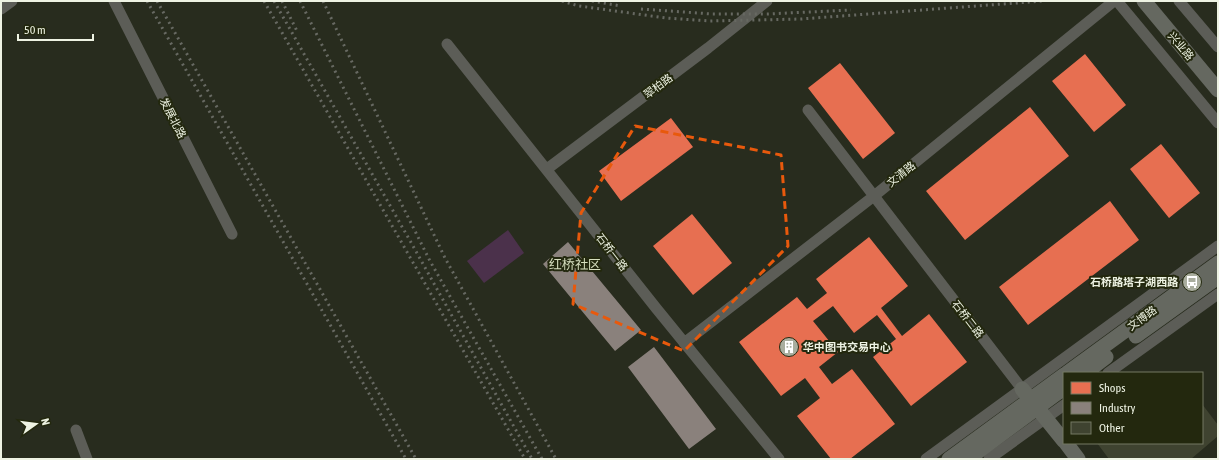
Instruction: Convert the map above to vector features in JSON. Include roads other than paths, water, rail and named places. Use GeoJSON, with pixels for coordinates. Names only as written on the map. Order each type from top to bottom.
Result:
{"type":"FeatureCollection","features":[{"type":"Feature","properties":{"kind":"main road","name":"兴业路"},"geometry":{"type":"LineString","coordinates":[[1144,1],[1218,90]]}},
{"type":"Feature","properties":{"kind":"main road","name":"兴业路"},"geometry":{"type":"LineString","coordinates":[[1156,1],[1218,74]]}},
{"type":"Feature","properties":{"kind":"main road","name":"文博路"},"geometry":{"type":"LineString","coordinates":[[1068,372],[1218,263]]}},
{"type":"Feature","properties":{"kind":"main road","name":"文博路"},"geometry":{"type":"LineString","coordinates":[[1086,372],[1218,277]]}},
{"type":"Feature","properties":{"kind":"main road"},"geometry":{"type":"LineString","coordinates":[[968,459],[1034,404],[1063,376]]}},
{"type":"Feature","properties":{"kind":"main road"},"geometry":{"type":"LineString","coordinates":[[949,459],[1034,404],[1063,389]]}},
{"type":"Feature","properties":{"kind":"main road","name":"石桥二路"},"geometry":{"type":"LineString","coordinates":[[1034,404],[1063,440]]}},
{"type":"Feature","properties":{"kind":"main road","name":"石桥二路"},"geometry":{"type":"LineString","coordinates":[[1067,444],[1078,459]]}},
{"type":"Feature","properties":{"kind":"street"},"geometry":{"type":"LineString","coordinates":[[1,9],[12,1]]}},
{"type":"Feature","properties":{"kind":"street","name":"发展北路"},"geometry":{"type":"LineString","coordinates":[[114,1],[232,234]]}},
{"type":"Feature","properties":{"kind":"street","name":"翠柏路"},"geometry":{"type":"LineString","coordinates":[[547,169],[768,1]]}},
{"type":"Feature","properties":{"kind":"street"},"geometry":{"type":"LineString","coordinates":[[1116,1],[1218,123]]}},
{"type":"Feature","properties":{"kind":"street","name":"文清路"},"geometry":{"type":"LineString","coordinates":[[684,343],[874,196],[1116,1]]}},
{"type":"Feature","properties":{"kind":"street"},"geometry":{"type":"LineString","coordinates":[[1179,1],[1218,47]]}},
{"type":"Feature","properties":{"kind":"street","name":"石桥一路"},"geometry":{"type":"LineString","coordinates":[[447,44],[684,343],[779,459]]}},
{"type":"Feature","properties":{"kind":"street","name":"石桥二路"},"geometry":{"type":"LineString","coordinates":[[808,110],[1034,404]]}},
{"type":"Feature","properties":{"kind":"street"},"geometry":{"type":"LineString","coordinates":[[1071,372],[1218,246]]}},
{"type":"Feature","properties":{"kind":"street"},"geometry":{"type":"LineString","coordinates":[[1109,372],[1218,294]]}},
{"type":"Feature","properties":{"kind":"street"},"geometry":{"type":"LineString","coordinates":[[989,459],[1034,404],[1063,379]]}},
{"type":"Feature","properties":{"kind":"street"},"geometry":{"type":"LineString","coordinates":[[926,459],[1034,404],[1063,405]]}},
{"type":"Feature","properties":{"kind":"street"},"geometry":{"type":"LineString","coordinates":[[76,430],[87,459]]}},
{"type":"Feature","properties":{"kind":"railway"},"geometry":{"type":"LineString","coordinates":[[147,1],[406,459]]}},
{"type":"Feature","properties":{"kind":"railway"},"geometry":{"type":"LineString","coordinates":[[157,1],[416,459]]}},
{"type":"Feature","properties":{"kind":"railway"},"geometry":{"type":"LineString","coordinates":[[264,1],[525,459]]}},
{"type":"Feature","properties":{"kind":"railway"},"geometry":{"type":"LineString","coordinates":[[274,1],[532,459]]}},
{"type":"Feature","properties":{"kind":"railway"},"geometry":{"type":"LineString","coordinates":[[282,1],[297,31]]}},
{"type":"Feature","properties":{"kind":"railway"},"geometry":{"type":"LineString","coordinates":[[300,1],[430,261],[542,459]]}},
{"type":"Feature","properties":{"kind":"railway"},"geometry":{"type":"LineString","coordinates":[[323,1],[445,258],[556,459]]}},
{"type":"Feature","properties":{"kind":"railway"},"geometry":{"type":"LineString","coordinates":[[562,1],[579,6],[666,18],[710,21],[801,19],[1043,1]]}},
{"type":"Feature","properties":{"kind":"railway"},"geometry":{"type":"LineString","coordinates":[[592,1],[621,6]]}},
{"type":"Feature","properties":{"kind":"railway"},"geometry":{"type":"LineString","coordinates":[[641,9],[712,14],[767,14],[851,10]]}},
{"type":"Feature","properties":{"kind":"place","name":"石桥路塔子湖西路"},"geometry":{"type":"Point","coordinates":[1192,282]}},
{"type":"Feature","properties":{"kind":"place","name":"华中图书交易中心"},"geometry":{"type":"Point","coordinates":[789,347]}},
{"type":"Feature","properties":{"kind":"district","name":"红桥社区"},"geometry":{"type":"Point","coordinates":[575,264]}}]}
